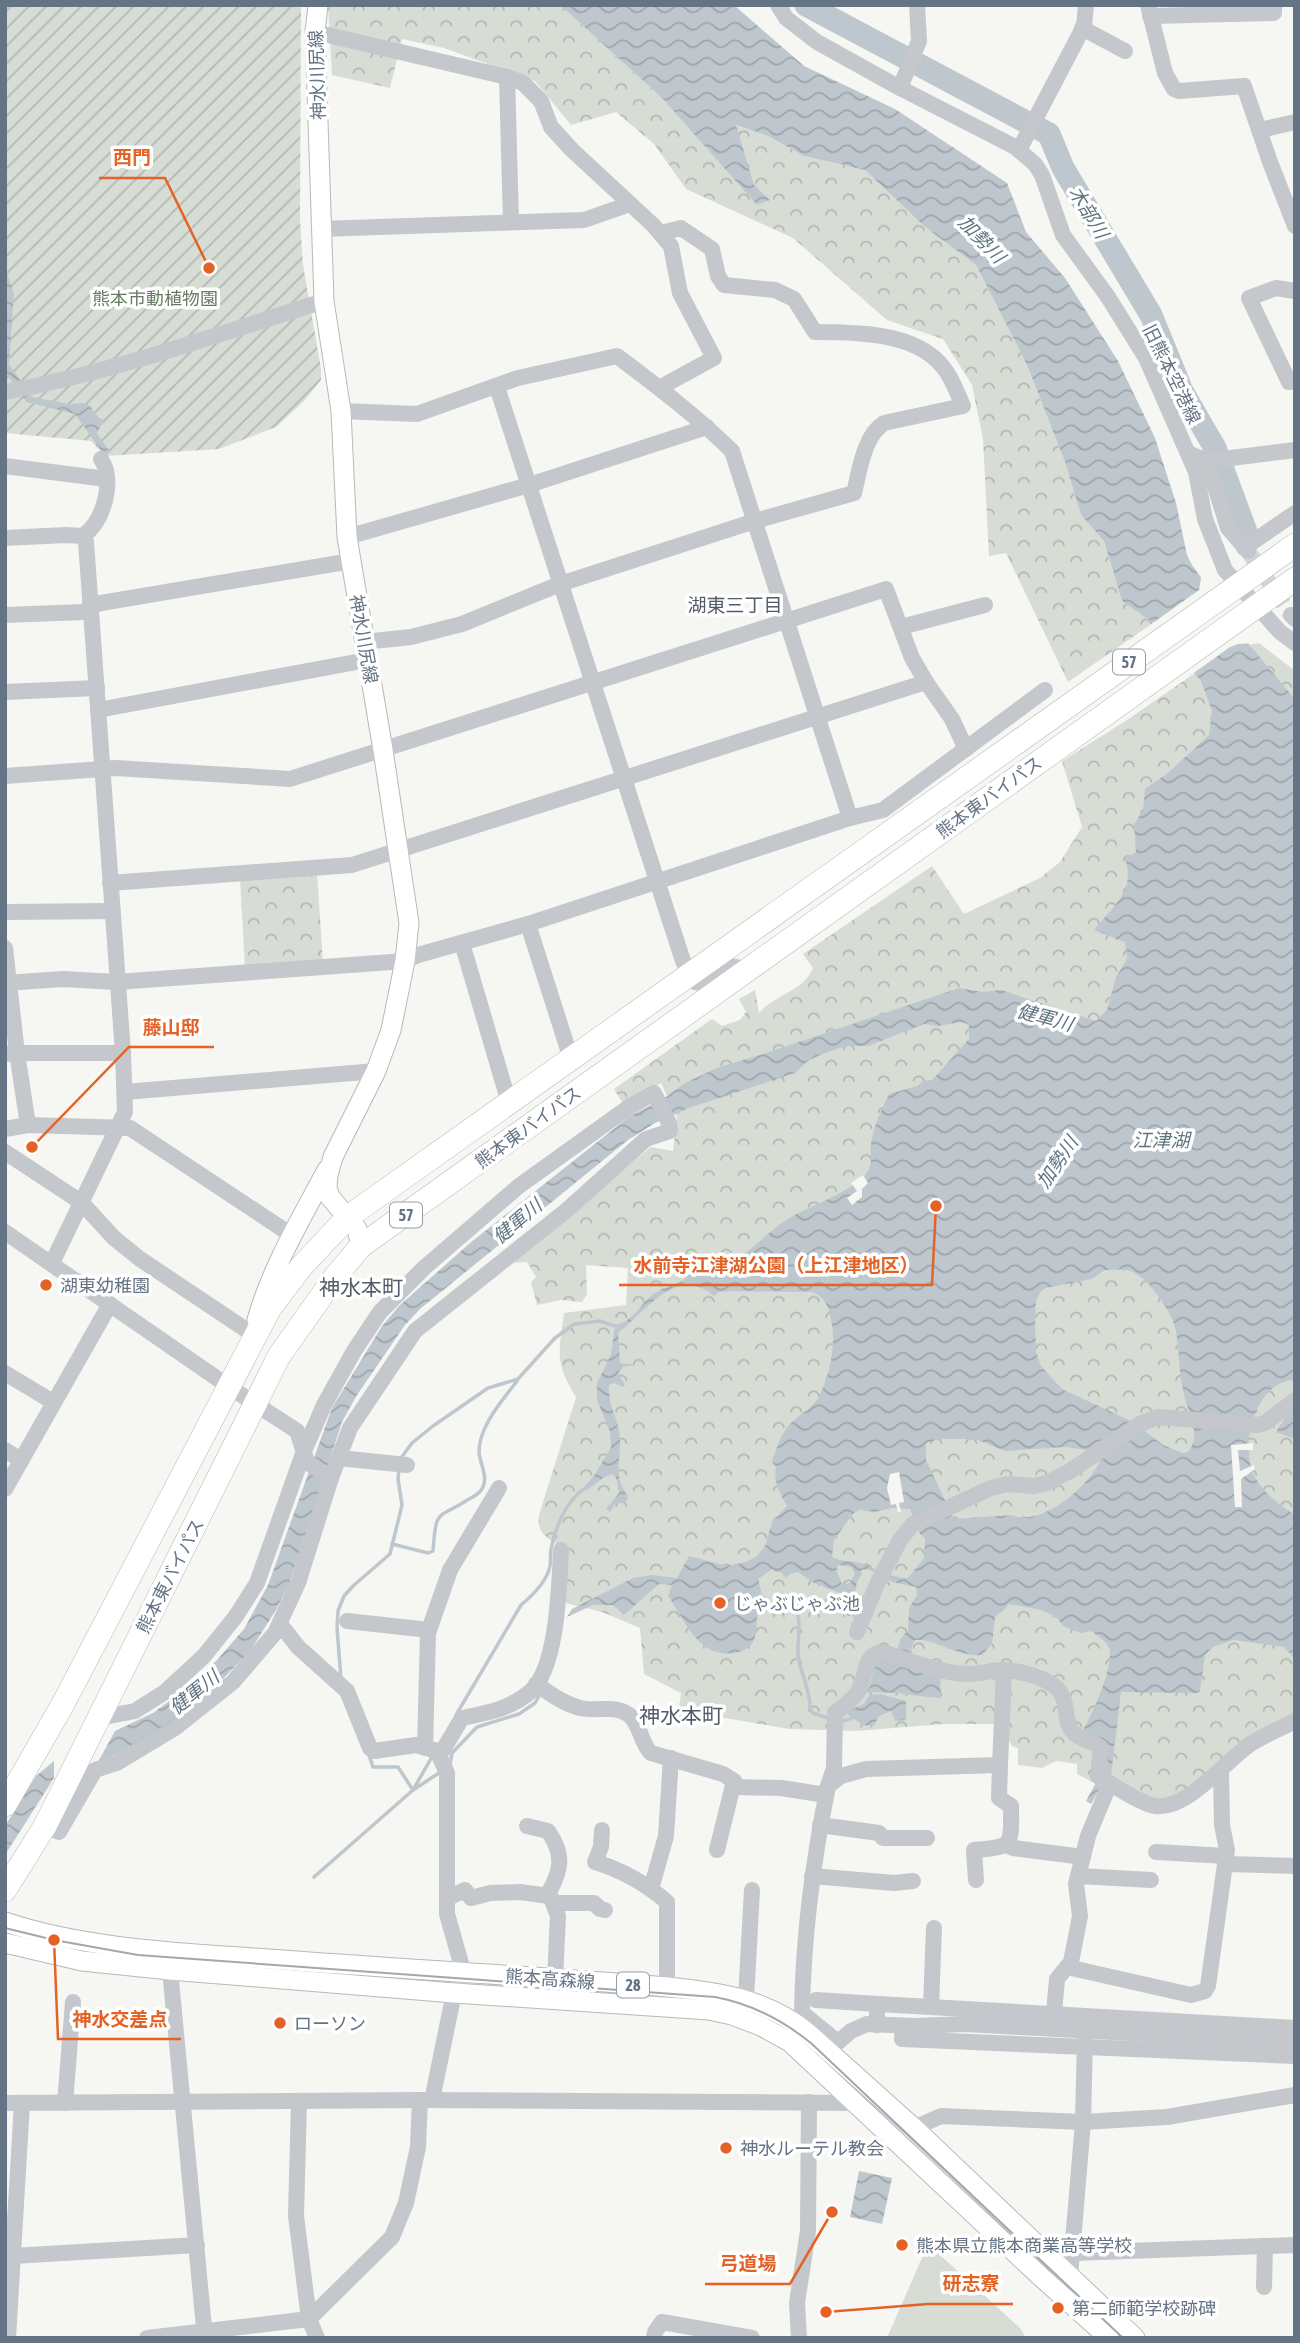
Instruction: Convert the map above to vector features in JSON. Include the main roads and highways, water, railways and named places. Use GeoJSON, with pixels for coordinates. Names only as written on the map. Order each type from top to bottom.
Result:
{"type":"FeatureCollection","features":[{"type":"Feature","properties":{"kind":"highway","name":"熊本東バイパス"},"geometry":{"type":"LineString","coordinates":[[5,1805],[127,1585],[252,1338],[270,1308],[301,1267],[348,1217],[689,975],[890,819],[1033,732],[1295,545]]}},
{"type":"Feature","properties":{"kind":"highway","name":"熊本東バイパス"},"geometry":{"type":"LineString","coordinates":[[5,1890],[45,1826],[279,1356],[329,1285],[361,1246],[1295,579]]}},
{"type":"Feature","properties":{"kind":"main road","name":"神水川尻線"},"geometry":{"type":"LineString","coordinates":[[318,5],[315,32],[324,300],[341,411],[347,537],[409,915],[397,1007],[376,1071],[334,1157],[327,1188],[330,1197],[357,1229],[361,1246]]}},
{"type":"Feature","properties":{"kind":"main road"},"geometry":{"type":"LineString","coordinates":[[252,1338],[264,1295],[334,1157]]}},
{"type":"Feature","properties":{"kind":"main road","name":"熊本高森線"},"geometry":{"type":"LineString","coordinates":[[5,1922],[92,1941],[175,1952],[667,1987],[712,1991],[746,1999],[794,2021],[914,2129],[1135,2338]]}},
{"type":"Feature","properties":{"kind":"main road","name":"熊本高森線"},"geometry":{"type":"LineString","coordinates":[[5,1943],[82,1961],[170,1970],[721,2012],[761,2026],[790,2042],[827,2053],[856,2103],[1109,2338]]}},
{"type":"Feature","properties":{"kind":"water","name":"江津湖"},"geometry":{"type":"Polygon","coordinates":[[[560,5],[734,5],[804,66],[895,109],[1007,183],[1026,232],[1065,278],[1118,361],[1155,438],[1192,565],[1251,647],[1295,699],[1295,1379],[1282,1382],[1263,1399],[1252,1423],[1249,1450],[1252,1470],[1261,1486],[1273,1499],[1295,1515],[1295,1659],[1284,1647],[1233,1640],[1213,1647],[1205,1655],[1200,1691],[1197,1693],[1121,1692],[1111,1776],[1101,1786],[1091,1804],[1086,1801],[1103,1770],[1083,1730],[1102,1688],[1110,1653],[1107,1644],[1091,1631],[1081,1633],[1063,1626],[1046,1612],[1009,1604],[995,1617],[992,1644],[982,1655],[963,1653],[929,1641],[915,1640],[911,1649],[913,1655],[940,1673],[941,1698],[866,1693],[877,1657],[894,1659],[901,1638],[908,1630],[909,1608],[917,1595],[916,1587],[892,1582],[868,1569],[861,1570],[850,1616],[847,1615],[847,1603],[842,1594],[812,1582],[798,1572],[786,1578],[773,1569],[758,1579],[763,1599],[758,1610],[753,1642],[735,1653],[711,1650],[694,1636],[668,1596],[672,1585],[659,1584],[624,1615],[613,1605],[593,1605],[567,1617],[572,1609],[633,1578],[652,1575],[677,1578],[689,1556],[727,1566],[746,1562],[757,1556],[765,1546],[772,1522],[787,1506],[775,1478],[776,1467],[772,1462],[776,1450],[783,1434],[794,1420],[818,1398],[829,1368],[833,1347],[832,1325],[821,1297],[811,1292],[728,1291],[714,1296],[700,1288],[687,1285],[662,1295],[618,1333],[620,1363],[636,1365],[623,1367],[618,1373],[625,1385],[623,1387],[614,1383],[609,1385],[620,1438],[619,1477],[628,1497],[627,1501],[614,1505],[610,1512],[606,1509],[619,1493],[613,1474],[578,1493],[594,1476],[611,1447],[610,1432],[597,1400],[597,1383],[611,1354],[615,1325],[628,1320],[655,1293],[682,1281],[689,1274],[708,1276],[711,1271],[741,1256],[786,1220],[838,1194],[865,1175],[871,1164],[874,1131],[889,1094],[932,1080],[969,1039],[969,1025],[962,1022],[937,1026],[924,1024],[868,1046],[846,1046],[825,1053],[809,1060],[795,1073],[689,1108],[655,1123],[628,1140],[420,1309],[405,1325],[357,1395],[342,1422],[289,1584],[250,1651],[218,1684],[164,1730],[97,1764],[115,1731],[153,1713],[168,1702],[217,1660],[244,1629],[268,1585],[332,1408],[382,1326],[400,1305],[470,1243],[630,1116],[666,1097],[685,1083],[719,1067],[959,988],[982,992],[1001,990],[1096,1021],[1107,1010],[1116,977],[1127,959],[1125,942],[1094,930],[1121,898],[1125,889],[1128,870],[1125,859],[1136,852],[1134,824],[1143,810],[1145,789],[1169,772],[1209,735],[1212,711],[1201,681],[1153,623],[1122,601],[1104,541],[1081,515],[1065,462],[1027,365],[976,265],[925,227],[865,170],[804,156],[768,136],[736,125],[754,185],[770,200],[757,205],[662,98],[560,5]],[[1105,1270],[1092,1279],[1041,1291],[1036,1301],[1035,1316],[1036,1352],[1041,1366],[1062,1389],[1133,1422],[1163,1445],[1182,1453],[1188,1452],[1192,1445],[1194,1429],[1182,1383],[1176,1331],[1170,1314],[1158,1295],[1134,1273],[1105,1270]],[[938,1439],[926,1443],[926,1460],[954,1519],[1036,1516],[1062,1503],[1074,1493],[1100,1461],[1095,1451],[1065,1447],[1005,1451],[975,1439],[938,1439]],[[892,1508],[875,1512],[859,1510],[853,1514],[834,1540],[832,1557],[908,1578],[924,1558],[925,1538],[920,1534],[910,1509],[892,1508]],[[835,1567],[842,1584],[850,1583],[855,1573],[851,1567],[835,1567]]]}},
{"type":"Feature","properties":{"kind":"water"},"geometry":{"type":"Polygon","coordinates":[[[5,266],[14,294],[9,364],[32,397],[89,405],[99,418],[104,420],[97,433],[110,452],[105,456],[75,414],[26,402],[5,372],[5,266]]]}},
{"type":"Feature","properties":{"kind":"water"},"geometry":{"type":"Polygon","coordinates":[[[1295,1408],[1295,1439],[1276,1432],[1287,1414],[1295,1408]]]}},
{"type":"Feature","properties":{"kind":"water"},"geometry":{"type":"Polygon","coordinates":[[[880,1694],[906,1701],[906,1720],[895,1721],[891,1711],[879,1716],[874,1726],[863,1725],[848,1715],[847,1711],[864,1704],[869,1695],[880,1694]]]}},
{"type":"Feature","properties":{"kind":"water"},"geometry":{"type":"Polygon","coordinates":[[[54,1761],[54,1778],[5,1855],[5,1826],[36,1776],[54,1761]]]}},
{"type":"Feature","properties":{"kind":"water"},"geometry":{"type":"Polygon","coordinates":[[[859,2171],[892,2178],[882,2224],[850,2217],[859,2171]]]}},
{"type":"Feature","properties":{"kind":"waterway","name":"木部川"},"geometry":{"type":"LineString","coordinates":[[806,5],[1049,134],[1063,168],[1151,315],[1182,391],[1215,448],[1248,537]]}},
{"type":"Feature","properties":{"kind":"waterway"},"geometry":{"type":"LineString","coordinates":[[401,1458],[412,1443],[433,1426],[488,1388],[518,1379],[555,1338],[574,1324],[600,1321],[618,1327]]}},
{"type":"Feature","properties":{"kind":"waterway"},"geometry":{"type":"LineString","coordinates":[[392,1544],[428,1553],[433,1551],[435,1527],[440,1516],[481,1491],[485,1480],[479,1452],[480,1442],[492,1414],[517,1381]]}},
{"type":"Feature","properties":{"kind":"waterway"},"geometry":{"type":"LineString","coordinates":[[341,1679],[338,1611],[344,1596],[353,1586],[390,1554],[402,1505],[399,1469]]}},
{"type":"Feature","properties":{"kind":"waterway"},"geometry":{"type":"LineString","coordinates":[[456,1715],[521,1605],[546,1577],[558,1525],[566,1509],[582,1490]]}},
{"type":"Feature","properties":{"kind":"waterway"},"geometry":{"type":"LineString","coordinates":[[794,1606],[799,1623],[798,1655],[810,1709],[813,1713],[828,1718]]}},
{"type":"Feature","properties":{"kind":"waterway"},"geometry":{"type":"LineString","coordinates":[[450,1765],[452,1753],[477,1727],[519,1714],[535,1703],[540,1694]]}},
{"type":"Feature","properties":{"kind":"waterway"},"geometry":{"type":"LineString","coordinates":[[843,1721],[852,1718]]}},
{"type":"Feature","properties":{"kind":"waterway"},"geometry":{"type":"LineString","coordinates":[[369,1755],[373,1767],[398,1767],[413,1790]]}},
{"type":"Feature","properties":{"kind":"waterway"},"geometry":{"type":"LineString","coordinates":[[413,1790],[433,1755]]}},
{"type":"Feature","properties":{"kind":"waterway"},"geometry":{"type":"LineString","coordinates":[[314,1877],[413,1790],[442,1771]]}},
{"type":"Feature","properties":{"kind":"tunnel"},"geometry":{"type":"LineString","coordinates":[[1248,551],[1291,615]]}},
{"type":"Feature","properties":{"kind":"tram line"},"geometry":{"type":"LineString","coordinates":[[5,1928],[138,1955],[715,1997],[742,2004],[778,2020],[812,2044],[1123,2338]]}},
{"type":"Feature","properties":{"kind":"place","name":"西門"},"geometry":{"type":"Point","coordinates":[209,268]}},
{"type":"Feature","properties":{"kind":"place","name":"藤山邸"},"geometry":{"type":"Point","coordinates":[32,1147]}},
{"type":"Feature","properties":{"kind":"place","name":"水前寺江津湖公園（上江津地区）"},"geometry":{"type":"Point","coordinates":[936,1206]}},
{"type":"Feature","properties":{"kind":"place","name":"湖東幼稚園"},"geometry":{"type":"Point","coordinates":[46,1285]}},
{"type":"Feature","properties":{"kind":"place","name":"じゃぶじゃぶ池"},"geometry":{"type":"Point","coordinates":[720,1603]}},
{"type":"Feature","properties":{"kind":"place","name":"神水交差点"},"geometry":{"type":"Point","coordinates":[54,1940]}},
{"type":"Feature","properties":{"kind":"place","name":"ローソン"},"geometry":{"type":"Point","coordinates":[280,2023]}},
{"type":"Feature","properties":{"kind":"place","name":"神水ルーテル教会"},"geometry":{"type":"Point","coordinates":[726,2148]}},
{"type":"Feature","properties":{"kind":"place","name":"弓道場"},"geometry":{"type":"Point","coordinates":[832,2212]}},
{"type":"Feature","properties":{"kind":"place","name":"熊本県立熊本商業高等学校"},"geometry":{"type":"Point","coordinates":[902,2245]}},
{"type":"Feature","properties":{"kind":"place","name":"第二師範学校跡碑"},"geometry":{"type":"Point","coordinates":[1058,2308]}},
{"type":"Feature","properties":{"kind":"place","name":"研志寮"},"geometry":{"type":"Point","coordinates":[826,2312]}},
{"type":"Feature","properties":{"kind":"district","name":"湖東三丁目"},"geometry":{"type":"Point","coordinates":[735,605]}},
{"type":"Feature","properties":{"kind":"district","name":"神水本町"},"geometry":{"type":"Point","coordinates":[361,1287]}},
{"type":"Feature","properties":{"kind":"district","name":"神水本町"},"geometry":{"type":"Point","coordinates":[681,1715]}},
{"type":"Feature","properties":{"kind":"water label","name":"加勢川"},"geometry":{"type":"Point","coordinates":[982,239]}},
{"type":"Feature","properties":{"kind":"water label","name":"健軍川"},"geometry":{"type":"Point","coordinates":[1045,1017]}},
{"type":"Feature","properties":{"kind":"water label","name":"加勢川"},"geometry":{"type":"Point","coordinates":[1057,1162]}},
{"type":"Feature","properties":{"kind":"water label","name":"健軍川"},"geometry":{"type":"Point","coordinates":[517,1221]}},
{"type":"Feature","properties":{"kind":"water label","name":"健軍川"},"geometry":{"type":"Point","coordinates":[194,1692]}},
{"type":"Feature","properties":{"kind":"park label","name":"熊本市動植物園"},"geometry":{"type":"Point","coordinates":[155,298]}}]}
